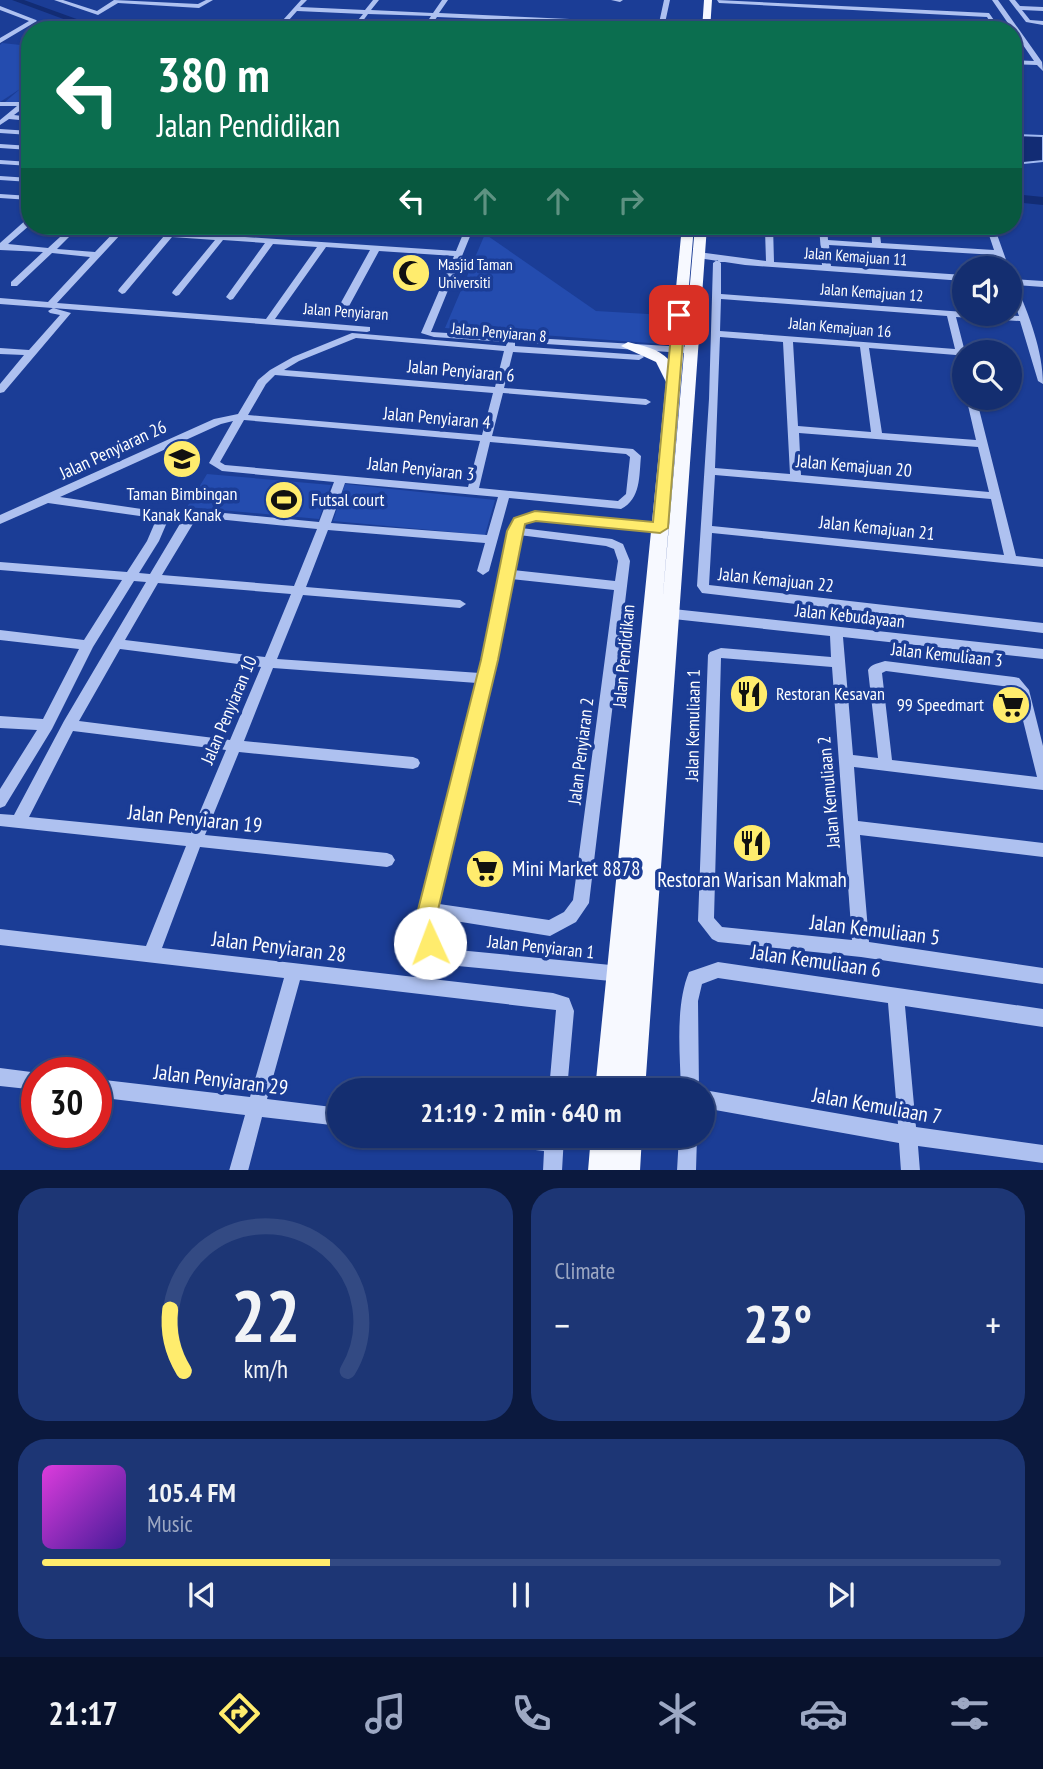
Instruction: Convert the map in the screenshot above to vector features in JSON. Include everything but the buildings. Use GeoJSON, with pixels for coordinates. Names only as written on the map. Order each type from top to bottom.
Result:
{"type":"FeatureCollection","features":[{"type":"Feature","properties":{"kind":"main road"},"geometry":{"type":"LineString","coordinates":[[706,21],[708,0]]}},
{"type":"Feature","properties":{"kind":"main road"},"geometry":{"type":"LineString","coordinates":[[717,21],[719,1]]}},
{"type":"Feature","properties":{"kind":"main road","name":"Jalan Pendidikan"},"geometry":{"type":"LineString","coordinates":[[610,1078],[630,975],[662,613],[682,350],[679,315],[687,235]]}},
{"type":"Feature","properties":{"kind":"main road","name":"Jalan Pendidikan"},"geometry":{"type":"LineString","coordinates":[[662,613],[660,528],[673,390],[700,235]]}},
{"type":"Feature","properties":{"kind":"main road"},"geometry":{"type":"LineString","coordinates":[[628,346],[667,342],[673,336],[679,315]]}},
{"type":"Feature","properties":{"kind":"main road"},"geometry":{"type":"LineString","coordinates":[[628,346],[660,357],[666,362],[673,390]]}},
{"type":"Feature","properties":{"kind":"main road","name":"Jalan Pendidikan"},"geometry":{"type":"LineString","coordinates":[[630,975],[632,1078]]}},
{"type":"Feature","properties":{"kind":"main road"},"geometry":{"type":"LineString","coordinates":[[601,1170],[603,1148]]}},
{"type":"Feature","properties":{"kind":"main road"},"geometry":{"type":"LineString","coordinates":[[626,1170],[628,1148]]}},
{"type":"Feature","properties":{"kind":"street"},"geometry":{"type":"LineString","coordinates":[[57,0],[68,1],[97,13],[117,0],[200,6],[210,0]]}},
{"type":"Feature","properties":{"kind":"street"},"geometry":{"type":"LineString","coordinates":[[285,21],[304,0]]}},
{"type":"Feature","properties":{"kind":"street"},"geometry":{"type":"LineString","coordinates":[[360,21],[376,0]]}},
{"type":"Feature","properties":{"kind":"street"},"geometry":{"type":"LineString","coordinates":[[431,21],[445,0]]}},
{"type":"Feature","properties":{"kind":"street"},"geometry":{"type":"LineString","coordinates":[[614,0],[620,0]]}},
{"type":"Feature","properties":{"kind":"street"},"geometry":{"type":"LineString","coordinates":[[663,21],[667,0]]}},
{"type":"Feature","properties":{"kind":"street"},"geometry":{"type":"LineString","coordinates":[[850,0],[856,21]]}},
{"type":"Feature","properties":{"kind":"street"},"geometry":{"type":"LineString","coordinates":[[995,0],[1009,21]]}},
{"type":"Feature","properties":{"kind":"street"},"geometry":{"type":"LineString","coordinates":[[1012,0],[1028,21],[1043,23]]}},
{"type":"Feature","properties":{"kind":"street"},"geometry":{"type":"LineString","coordinates":[[719,1],[989,15],[993,21]]}},
{"type":"Feature","properties":{"kind":"street"},"geometry":{"type":"LineString","coordinates":[[1018,8],[1043,9]]}},
{"type":"Feature","properties":{"kind":"street"},"geometry":{"type":"LineString","coordinates":[[296,9],[548,21]]}},
{"type":"Feature","properties":{"kind":"street"},"geometry":{"type":"LineString","coordinates":[[1,10],[34,21]]}},
{"type":"Feature","properties":{"kind":"street"},"geometry":{"type":"LineString","coordinates":[[0,41],[21,29]]}},
{"type":"Feature","properties":{"kind":"street"},"geometry":{"type":"LineString","coordinates":[[1022,30],[1043,30]]}},
{"type":"Feature","properties":{"kind":"street"},"geometry":{"type":"LineString","coordinates":[[1022,40],[1041,66]]}},
{"type":"Feature","properties":{"kind":"street"},"geometry":{"type":"LineString","coordinates":[[1022,59],[1041,66]]}},
{"type":"Feature","properties":{"kind":"street"},"geometry":{"type":"LineString","coordinates":[[0,104],[21,103]]}},
{"type":"Feature","properties":{"kind":"street"},"geometry":{"type":"LineString","coordinates":[[0,123],[21,108]]}},
{"type":"Feature","properties":{"kind":"street"},"geometry":{"type":"LineString","coordinates":[[8,117],[21,118]]}},
{"type":"Feature","properties":{"kind":"street"},"geometry":{"type":"LineString","coordinates":[[0,131],[21,132]]}},
{"type":"Feature","properties":{"kind":"street"},"geometry":{"type":"LineString","coordinates":[[0,146],[21,147]]}},
{"type":"Feature","properties":{"kind":"street"},"geometry":{"type":"LineString","coordinates":[[0,162],[21,163]]}},
{"type":"Feature","properties":{"kind":"street"},"geometry":{"type":"LineString","coordinates":[[14,179],[21,172]]}},
{"type":"Feature","properties":{"kind":"street"},"geometry":{"type":"LineString","coordinates":[[0,178],[21,179]]}},
{"type":"Feature","properties":{"kind":"street"},"geometry":{"type":"LineString","coordinates":[[2,198],[21,198]]}},
{"type":"Feature","properties":{"kind":"street"},"geometry":{"type":"LineString","coordinates":[[0,246],[21,228]]}},
{"type":"Feature","properties":{"kind":"street"},"geometry":{"type":"LineString","coordinates":[[14,284],[66,235]]}},
{"type":"Feature","properties":{"kind":"street"},"geometry":{"type":"LineString","coordinates":[[51,304],[116,235]]}},
{"type":"Feature","properties":{"kind":"street"},"geometry":{"type":"LineString","coordinates":[[122,291],[169,235]]}},
{"type":"Feature","properties":{"kind":"street"},"geometry":{"type":"LineString","coordinates":[[183,235],[460,254]]}},
{"type":"Feature","properties":{"kind":"street"},"geometry":{"type":"LineString","coordinates":[[426,334],[466,235]]}},
{"type":"Feature","properties":{"kind":"street"},"geometry":{"type":"LineString","coordinates":[[769,235],[770,264]]}},
{"type":"Feature","properties":{"kind":"street"},"geometry":{"type":"LineString","coordinates":[[824,235],[827,268]]}},
{"type":"Feature","properties":{"kind":"street"},"geometry":{"type":"LineString","coordinates":[[876,235],[877,246]]}},
{"type":"Feature","properties":{"kind":"street"},"geometry":{"type":"LineString","coordinates":[[994,235],[1001,256]]}},
{"type":"Feature","properties":{"kind":"street"},"geometry":{"type":"LineString","coordinates":[[176,293],[221,238]]}},
{"type":"Feature","properties":{"kind":"street"},"geometry":{"type":"LineString","coordinates":[[230,297],[271,241]]}},
{"type":"Feature","properties":{"kind":"street"},"geometry":{"type":"LineString","coordinates":[[824,242],[1000,253]]}},
{"type":"Feature","properties":{"kind":"street"},"geometry":{"type":"LineString","coordinates":[[269,321],[323,245]]}},
{"type":"Feature","properties":{"kind":"street"},"geometry":{"type":"LineString","coordinates":[[0,246],[98,255]]}},
{"type":"Feature","properties":{"kind":"street"},"geometry":{"type":"LineString","coordinates":[[343,308],[376,248]]}},
{"type":"Feature","properties":{"kind":"street","name":"Jalan Kemajuan 11"},"geometry":{"type":"LineString","coordinates":[[697,259],[952,277]]}},
{"type":"Feature","properties":{"kind":"street","name":"Jalan Kemajuan 11"},"geometry":{"type":"LineString","coordinates":[[697,259],[745,262]]}},
{"type":"Feature","properties":{"kind":"street","name":"Jalan Kemajuan 22"},"geometry":{"type":"LineString","coordinates":[[716,262],[717,334],[703,586],[706,590],[1043,628]]}},
{"type":"Feature","properties":{"kind":"street"},"geometry":{"type":"LineString","coordinates":[[1022,283],[1043,284]]}},
{"type":"Feature","properties":{"kind":"street","name":"Jalan Kemajuan 12"},"geometry":{"type":"LineString","coordinates":[[718,296],[1024,319]]}},
{"type":"Feature","properties":{"kind":"street","name":"Jalan Penyiaran"},"geometry":{"type":"LineString","coordinates":[[0,301],[426,334],[511,344],[628,346],[682,350]]}},
{"type":"Feature","properties":{"kind":"street"},"geometry":{"type":"LineString","coordinates":[[0,308],[66,313]]}},
{"type":"Feature","properties":{"kind":"street"},"geometry":{"type":"LineString","coordinates":[[0,390],[66,313]]}},
{"type":"Feature","properties":{"kind":"street"},"geometry":{"type":"LineString","coordinates":[[951,314],[958,340]]}},
{"type":"Feature","properties":{"kind":"street"},"geometry":{"type":"LineString","coordinates":[[1022,314],[1043,381]]}},
{"type":"Feature","properties":{"kind":"street","name":"Jalan Kemajuan 16"},"geometry":{"type":"LineString","coordinates":[[717,334],[952,351]]}},
{"type":"Feature","properties":{"kind":"street","name":"Jalan Penyiaran 8"},"geometry":{"type":"LineString","coordinates":[[273,372],[296,359],[355,335],[511,344],[639,357]]}},
{"type":"Feature","properties":{"kind":"street"},"geometry":{"type":"LineString","coordinates":[[788,338],[796,479]]}},
{"type":"Feature","properties":{"kind":"street"},"geometry":{"type":"LineString","coordinates":[[472,492],[511,344]]}},
{"type":"Feature","properties":{"kind":"street"},"geometry":{"type":"LineString","coordinates":[[864,345],[877,435]]}},
{"type":"Feature","properties":{"kind":"street"},"geometry":{"type":"LineString","coordinates":[[0,351],[32,353]]}},
{"type":"Feature","properties":{"kind":"street"},"geometry":{"type":"LineString","coordinates":[[241,417],[262,383],[273,372]]}},
{"type":"Feature","properties":{"kind":"street","name":"Jalan Penyiaran 6"},"geometry":{"type":"LineString","coordinates":[[273,372],[646,402]]}},
{"type":"Feature","properties":{"kind":"street"},"geometry":{"type":"LineString","coordinates":[[974,410],[1011,559]]}},
{"type":"Feature","properties":{"kind":"street","name":"Jalan Penyiaran 4"},"geometry":{"type":"LineString","coordinates":[[241,417],[629,451],[636,456],[631,495],[628,501],[616,506]]}},
{"type":"Feature","properties":{"kind":"street","name":"Jalan Penyiaran 3"},"geometry":{"type":"LineString","coordinates":[[241,417],[214,463],[222,468],[616,506]]}},
{"type":"Feature","properties":{"kind":"street","name":"Jalan Penyiaran 26"},"geometry":{"type":"LineString","coordinates":[[0,520],[218,421],[241,417]]}},
{"type":"Feature","properties":{"kind":"street"},"geometry":{"type":"LineString","coordinates":[[794,429],[983,444]]}},
{"type":"Feature","properties":{"kind":"street","name":"Jalan Kemajuan 20"},"geometry":{"type":"LineString","coordinates":[[711,471],[995,496]]}},
{"type":"Feature","properties":{"kind":"street","name":"Jalan Penyiaran 10"},"geometry":{"type":"LineString","coordinates":[[151,955],[195,839],[270,663],[341,479]]}},
{"type":"Feature","properties":{"kind":"street"},"geometry":{"type":"LineString","coordinates":[[483,570],[503,496]]}},
{"type":"Feature","properties":{"kind":"street"},"geometry":{"type":"LineString","coordinates":[[0,802],[47,725],[87,645],[153,541],[162,520],[152,514],[47,499]]}},
{"type":"Feature","properties":{"kind":"street"},"geometry":{"type":"LineString","coordinates":[[19,821],[69,725],[191,515],[196,513],[490,539]]}},
{"type":"Feature","properties":{"kind":"street"},"geometry":{"type":"LineString","coordinates":[[514,531],[519,521],[535,516],[660,528]]}},
{"type":"Feature","properties":{"kind":"street","name":"Jalan Kemajuan 21"},"geometry":{"type":"LineString","coordinates":[[708,529],[1043,563]]}},
{"type":"Feature","properties":{"kind":"street","name":"Jalan Penyiaran 1"},"geometry":{"type":"LineString","coordinates":[[514,531],[485,678],[428,910],[426,926],[430,943],[441,953],[458,958],[630,975]]}},
{"type":"Feature","properties":{"kind":"street","name":"Jalan Penyiaran 2"},"geometry":{"type":"LineString","coordinates":[[428,910],[550,928],[570,917],[581,903],[624,561],[619,547],[608,542],[514,531]]}},
{"type":"Feature","properties":{"kind":"street"},"geometry":{"type":"LineString","coordinates":[[0,566],[460,604]]}},
{"type":"Feature","properties":{"kind":"street"},"geometry":{"type":"LineString","coordinates":[[506,573],[621,586]]}},
{"type":"Feature","properties":{"kind":"street","name":"Jalan Kebudayaan"},"geometry":{"type":"LineString","coordinates":[[662,613],[1043,653]]}},
{"type":"Feature","properties":{"kind":"street","name":"Jalan Kemuliaan 2"},"geometry":{"type":"LineString","coordinates":[[836,632],[861,949]]}},
{"type":"Feature","properties":{"kind":"street"},"geometry":{"type":"LineString","coordinates":[[0,635],[87,645]]}},
{"type":"Feature","properties":{"kind":"street"},"geometry":{"type":"LineString","coordinates":[[116,644],[270,663],[485,678]]}},
{"type":"Feature","properties":{"kind":"street","name":"Jalan Kemuliaan 1"},"geometry":{"type":"LineString","coordinates":[[706,921],[715,655],[721,653],[838,663]]}},
{"type":"Feature","properties":{"kind":"street","name":"Jalan Kemuliaan 3"},"geometry":{"type":"LineString","coordinates":[[886,766],[875,670],[884,666],[1014,682],[1021,690],[1043,774]]}},
{"type":"Feature","properties":{"kind":"street"},"geometry":{"type":"LineString","coordinates":[[0,722],[47,725]]}},
{"type":"Feature","properties":{"kind":"street"},"geometry":{"type":"LineString","coordinates":[[69,725],[236,746],[413,763]]}},
{"type":"Feature","properties":{"kind":"street"},"geometry":{"type":"LineString","coordinates":[[846,761],[1043,785]]}},
{"type":"Feature","properties":{"kind":"street","name":"Jalan Penyiaran 19"},"geometry":{"type":"LineString","coordinates":[[0,820],[387,860]]}},
{"type":"Feature","properties":{"kind":"street"},"geometry":{"type":"LineString","coordinates":[[851,827],[1043,850]]}},
{"type":"Feature","properties":{"kind":"street","name":"Jalan Kemuliaan 5"},"geometry":{"type":"LineString","coordinates":[[706,921],[718,934],[861,949],[1043,976]]}},
{"type":"Feature","properties":{"kind":"street","name":"Jalan Penyiaran 28"},"geometry":{"type":"LineString","coordinates":[[0,937],[553,1001],[563,1004],[565,1011],[559,1078]]}},
{"type":"Feature","properties":{"kind":"street","name":"Jalan Kemuliaan 6"},"geometry":{"type":"LineString","coordinates":[[690,1078],[689,1001],[695,978],[718,970],[1043,1018]]}},
{"type":"Feature","properties":{"kind":"street"},"geometry":{"type":"LineString","coordinates":[[238,1170],[294,972]]}},
{"type":"Feature","properties":{"kind":"street"},"geometry":{"type":"LineString","coordinates":[[896,995],[911,1170]]}},
{"type":"Feature","properties":{"kind":"street"},"geometry":{"type":"LineString","coordinates":[[0,1077],[21,1079]]}},
{"type":"Feature","properties":{"kind":"street","name":"Jalan Penyiaran 29"},"geometry":{"type":"LineString","coordinates":[[112,1090],[327,1115]]}},
{"type":"Feature","properties":{"kind":"street","name":"Jalan Kemuliaan 7"},"geometry":{"type":"LineString","coordinates":[[715,1101],[908,1135],[1043,1154]]}},
{"type":"Feature","properties":{"kind":"street"},"geometry":{"type":"LineString","coordinates":[[552,1170],[554,1148]]}},
{"type":"Feature","properties":{"kind":"street"},"geometry":{"type":"LineString","coordinates":[[686,1170],[687,1148]]}},
{"type":"Feature","properties":{"kind":"shaded area"},"geometry":{"type":"Polygon","coordinates":[[[0,45],[21,45],[21,100],[18,102],[5,102],[20,89],[0,102],[0,45]]]}},
{"type":"Feature","properties":{"kind":"shaded area"},"geometry":{"type":"Polygon","coordinates":[[[1022,135],[1043,136],[1043,161],[1022,163],[1022,135]]]}},
{"type":"Feature","properties":{"kind":"shaded area"},"geometry":{"type":"Polygon","coordinates":[[[485,235],[596,311],[665,315],[663,344],[445,328],[485,235]]]}},
{"type":"Feature","properties":{"kind":"shaded area"},"geometry":{"type":"Polygon","coordinates":[[[207,474],[331,485],[319,519],[187,507],[207,474]]]}},
{"type":"Feature","properties":{"kind":"shaded area"},"geometry":{"type":"Polygon","coordinates":[[[345,484],[495,500],[485,535],[333,521],[345,484]]]}},
{"type":"Feature","properties":{"kind":"waterway"},"geometry":{"type":"LineString","coordinates":[[16,0],[77,21]]}},
{"type":"Feature","properties":{"kind":"waterway"},"geometry":{"type":"LineString","coordinates":[[1022,199],[1043,201]]}},
{"type":"Feature","properties":{"kind":"place","name":"Masjid Taman Universiti"},"geometry":{"type":"Point","coordinates":[411,273]}},
{"type":"Feature","properties":{"kind":"place","name":"Taman Bimbingan Kanak Kanak"},"geometry":{"type":"Point","coordinates":[182,459]}},
{"type":"Feature","properties":{"kind":"place","name":"Futsal court"},"geometry":{"type":"Point","coordinates":[284,500]}},
{"type":"Feature","properties":{"kind":"place","name":"Restoran Kesavan"},"geometry":{"type":"Point","coordinates":[749,694]}},
{"type":"Feature","properties":{"kind":"place","name":"99 Speedmart"},"geometry":{"type":"Point","coordinates":[1011,705]}},
{"type":"Feature","properties":{"kind":"place","name":"Restoran Warisan Makmah"},"geometry":{"type":"Point","coordinates":[752,843]}},
{"type":"Feature","properties":{"kind":"place","name":"Mini Market 8878"},"geometry":{"type":"Point","coordinates":[485,869]}},
{"type":"Feature","properties":{"kind":"route"},"geometry":{"type":"LineString","coordinates":[[430,943],[426,926],[428,910],[489,660],[514,531],[519,521],[535,516],[660,528],[679,315]]}}]}
